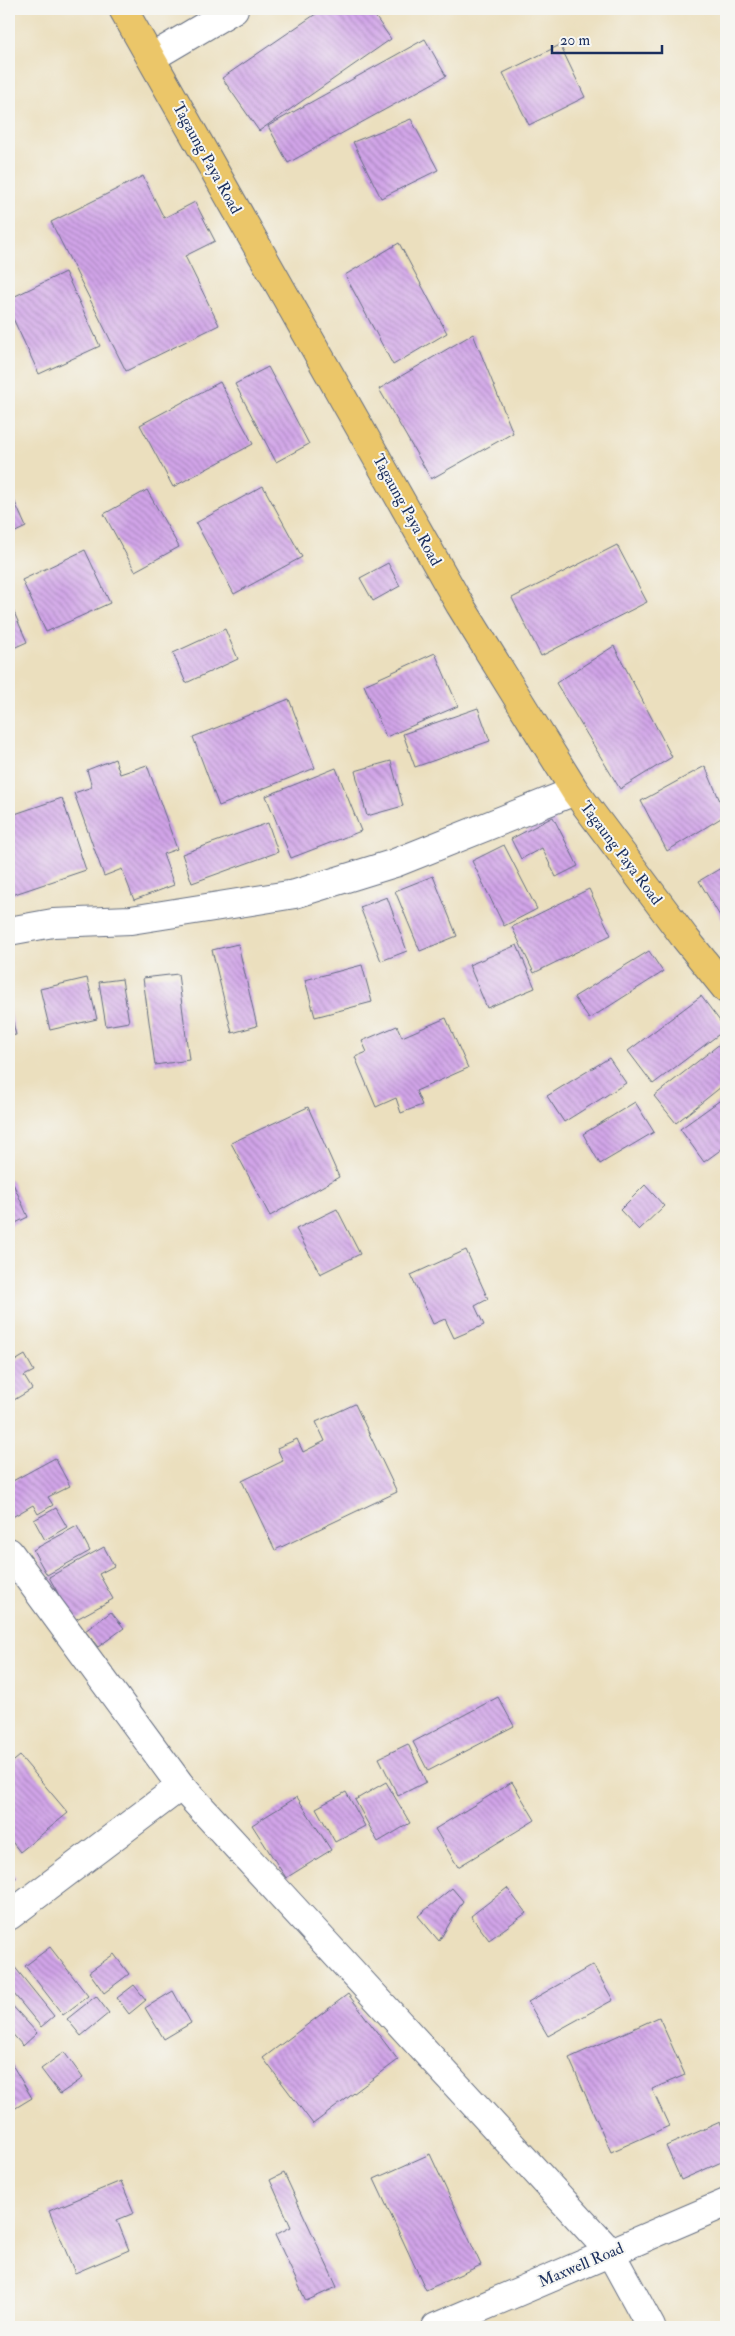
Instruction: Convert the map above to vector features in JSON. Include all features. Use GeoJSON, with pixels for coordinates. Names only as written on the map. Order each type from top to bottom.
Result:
{"type":"FeatureCollection","features":[{"type":"Feature","properties":{"kind":"main road","name":"Tagaung Paya Road"},"geometry":{"type":"LineString","coordinates":[[123,9],[460,605],[575,791],[685,938],[726,989]]}},
{"type":"Feature","properties":{"kind":"street"},"geometry":{"type":"LineString","coordinates":[[151,58],[234,9]]}},
{"type":"Feature","properties":{"kind":"street"},"geometry":{"type":"LineString","coordinates":[[9,931],[53,923],[131,920],[295,894],[395,863],[575,791]]}},
{"type":"Feature","properties":{"kind":"street"},"geometry":{"type":"LineString","coordinates":[[9,1552],[181,1786],[610,2252],[652,2327]]}},
{"type":"Feature","properties":{"kind":"street"},"geometry":{"type":"LineString","coordinates":[[9,1916],[181,1786]]}},
{"type":"Feature","properties":{"kind":"street","name":"Maxwell Road"},"geometry":{"type":"LineString","coordinates":[[436,2327],[726,2203]]}},
{"type":"Feature","properties":{"kind":"building"},"geometry":{"type":"Polygon","coordinates":[[[323,9],[370,9],[391,39],[259,131],[222,78],[323,9]]]}},
{"type":"Feature","properties":{"kind":"building"},"geometry":{"type":"Polygon","coordinates":[[[425,39],[446,76],[288,163],[268,126],[425,39]]]}},
{"type":"Feature","properties":{"kind":"building"},"geometry":{"type":"Polygon","coordinates":[[[560,45],[585,97],[529,125],[503,73],[560,45]]]}},
{"type":"Feature","properties":{"kind":"building"},"geometry":{"type":"Polygon","coordinates":[[[411,119],[438,170],[381,198],[353,142],[411,119]]]}},
{"type":"Feature","properties":{"kind":"building"},"geometry":{"type":"Polygon","coordinates":[[[143,176],[164,218],[195,202],[215,241],[185,256],[219,325],[126,371],[51,222],[143,176]]]}},
{"type":"Feature","properties":{"kind":"building"},"geometry":{"type":"Polygon","coordinates":[[[399,243],[447,333],[393,365],[345,275],[399,243]]]}},
{"type":"Feature","properties":{"kind":"building"},"geometry":{"type":"Polygon","coordinates":[[[65,272],[100,346],[39,374],[9,310],[9,299],[65,272]]]}},
{"type":"Feature","properties":{"kind":"building"},"geometry":{"type":"Polygon","coordinates":[[[473,334],[513,433],[431,479],[379,389],[473,334]]]}},
{"type":"Feature","properties":{"kind":"building"},"geometry":{"type":"Polygon","coordinates":[[[268,367],[309,444],[276,462],[235,384],[268,367]]]}},
{"type":"Feature","properties":{"kind":"building"},"geometry":{"type":"Polygon","coordinates":[[[220,382],[253,444],[173,487],[140,425],[220,382]]]}},
{"type":"Feature","properties":{"kind":"building"},"geometry":{"type":"Polygon","coordinates":[[[263,486],[302,557],[234,594],[196,523],[263,486]]]}},
{"type":"Feature","properties":{"kind":"building"},"geometry":{"type":"Polygon","coordinates":[[[9,489],[26,527],[9,535],[9,489]]]}},
{"type":"Feature","properties":{"kind":"building"},"geometry":{"type":"Polygon","coordinates":[[[147,490],[179,547],[135,571],[104,514],[147,490]]]}},
{"type":"Feature","properties":{"kind":"building"},"geometry":{"type":"Polygon","coordinates":[[[617,545],[647,602],[541,656],[512,598],[617,545]]]}},
{"type":"Feature","properties":{"kind":"building"},"geometry":{"type":"Polygon","coordinates":[[[85,550],[110,603],[46,632],[22,580],[85,550]]]}},
{"type":"Feature","properties":{"kind":"building"},"geometry":{"type":"Polygon","coordinates":[[[388,563],[400,586],[373,601],[360,578],[388,563]]]}},
{"type":"Feature","properties":{"kind":"building"},"geometry":{"type":"Polygon","coordinates":[[[9,601],[27,642],[9,650],[9,601]]]}},
{"type":"Feature","properties":{"kind":"building"},"geometry":{"type":"Polygon","coordinates":[[[225,629],[238,659],[186,683],[173,653],[225,629]]]}},
{"type":"Feature","properties":{"kind":"building"},"geometry":{"type":"Polygon","coordinates":[[[614,646],[672,757],[620,789],[556,683],[614,646]]]}},
{"type":"Feature","properties":{"kind":"building"},"geometry":{"type":"Polygon","coordinates":[[[435,653],[458,706],[386,737],[364,685],[435,653]]]}},
{"type":"Feature","properties":{"kind":"building"},"geometry":{"type":"Polygon","coordinates":[[[289,699],[315,768],[219,806],[193,737],[289,699]]]}},
{"type":"Feature","properties":{"kind":"building"},"geometry":{"type":"Polygon","coordinates":[[[478,708],[490,741],[415,767],[403,734],[478,708]]]}},
{"type":"Feature","properties":{"kind":"building"},"geometry":{"type":"Polygon","coordinates":[[[115,759],[120,774],[147,765],[177,849],[163,854],[174,885],[134,900],[122,869],[104,876],[74,793],[92,787],[87,770],[115,759]]]}},
{"type":"Feature","properties":{"kind":"building"},"geometry":{"type":"Polygon","coordinates":[[[391,761],[403,806],[367,816],[355,771],[391,761]]]}},
{"type":"Feature","properties":{"kind":"building"},"geometry":{"type":"Polygon","coordinates":[[[705,766],[726,815],[667,851],[641,801],[705,766]]]}},
{"type":"Feature","properties":{"kind":"building"},"geometry":{"type":"Polygon","coordinates":[[[336,768],[361,831],[291,858],[266,796],[336,768]]]}},
{"type":"Feature","properties":{"kind":"building"},"geometry":{"type":"Polygon","coordinates":[[[62,798],[86,870],[9,896],[9,816],[62,798]]]}},
{"type":"Feature","properties":{"kind":"building"},"geometry":{"type":"Polygon","coordinates":[[[553,817],[578,866],[556,877],[542,848],[521,859],[511,839],[553,817]]]}},
{"type":"Feature","properties":{"kind":"building"},"geometry":{"type":"Polygon","coordinates":[[[268,823],[278,852],[192,883],[182,854],[268,823]]]}},
{"type":"Feature","properties":{"kind":"building"},"geometry":{"type":"Polygon","coordinates":[[[504,845],[537,909],[504,926],[472,861],[504,845]]]}},
{"type":"Feature","properties":{"kind":"building"},"geometry":{"type":"Polygon","coordinates":[[[726,865],[726,926],[699,881],[726,865]]]}},
{"type":"Feature","properties":{"kind":"building"},"geometry":{"type":"Polygon","coordinates":[[[433,876],[457,936],[420,951],[395,891],[433,876]]]}},
{"type":"Feature","properties":{"kind":"building"},"geometry":{"type":"Polygon","coordinates":[[[589,889],[611,935],[534,973],[512,927],[589,889]]]}},
{"type":"Feature","properties":{"kind":"building"},"geometry":{"type":"Polygon","coordinates":[[[387,897],[407,951],[381,961],[360,907],[387,897]]]}},
{"type":"Feature","properties":{"kind":"building"},"geometry":{"type":"Polygon","coordinates":[[[238,944],[257,1026],[232,1033],[212,950],[238,944]]]}},
{"type":"Feature","properties":{"kind":"building"},"geometry":{"type":"Polygon","coordinates":[[[517,945],[535,988],[487,1008],[469,965],[517,945]]]}},
{"type":"Feature","properties":{"kind":"building"},"geometry":{"type":"Polygon","coordinates":[[[649,951],[663,972],[589,1019],[574,997],[649,951]]]}},
{"type":"Feature","properties":{"kind":"building"},"geometry":{"type":"Polygon","coordinates":[[[362,965],[372,1002],[315,1017],[305,980],[362,965]]]}},
{"type":"Feature","properties":{"kind":"building"},"geometry":{"type":"Polygon","coordinates":[[[178,974],[189,1060],[155,1065],[143,978],[178,974]]]}},
{"type":"Feature","properties":{"kind":"building"},"geometry":{"type":"Polygon","coordinates":[[[87,978],[97,1019],[50,1030],[40,989],[87,978]]]}},
{"type":"Feature","properties":{"kind":"building"},"geometry":{"type":"Polygon","coordinates":[[[122,979],[129,1022],[106,1026],[99,982],[122,979]]]}},
{"type":"Feature","properties":{"kind":"building"},"geometry":{"type":"Polygon","coordinates":[[[701,996],[726,1029],[653,1084],[628,1051],[701,996]]]}},
{"type":"Feature","properties":{"kind":"building"},"geometry":{"type":"Polygon","coordinates":[[[9,1006],[16,1035],[9,1036],[9,1006]]]}},
{"type":"Feature","properties":{"kind":"building"},"geometry":{"type":"Polygon","coordinates":[[[446,1018],[468,1068],[416,1091],[422,1105],[401,1113],[396,1098],[376,1107],[355,1057],[367,1052],[362,1041],[397,1026],[402,1037],[446,1018]]]}},
{"type":"Feature","properties":{"kind":"building"},"geometry":{"type":"Polygon","coordinates":[[[726,1039],[726,1083],[676,1123],[654,1096],[726,1039]]]}},
{"type":"Feature","properties":{"kind":"building"},"geometry":{"type":"Polygon","coordinates":[[[609,1058],[626,1083],[564,1122],[547,1096],[609,1058]]]}},
{"type":"Feature","properties":{"kind":"building"},"geometry":{"type":"Polygon","coordinates":[[[726,1096],[726,1146],[704,1162],[680,1129],[726,1096]]]}},
{"type":"Feature","properties":{"kind":"building"},"geometry":{"type":"Polygon","coordinates":[[[635,1102],[654,1132],[600,1164],[583,1134],[635,1102]]]}},
{"type":"Feature","properties":{"kind":"building"},"geometry":{"type":"Polygon","coordinates":[[[308,1107],[339,1177],[270,1216],[231,1143],[308,1107]]]}},
{"type":"Feature","properties":{"kind":"building"},"geometry":{"type":"Polygon","coordinates":[[[11,1179],[28,1217],[9,1226],[9,1180],[11,1179]]]}},
{"type":"Feature","properties":{"kind":"building"},"geometry":{"type":"Polygon","coordinates":[[[645,1185],[664,1206],[639,1230],[620,1210],[645,1185]]]}},
{"type":"Feature","properties":{"kind":"building"},"geometry":{"type":"Polygon","coordinates":[[[337,1209],[360,1254],[320,1274],[296,1229],[337,1209]]]}},
{"type":"Feature","properties":{"kind":"building"},"geometry":{"type":"Polygon","coordinates":[[[466,1250],[488,1299],[475,1306],[484,1325],[454,1338],[445,1319],[433,1324],[411,1275],[466,1250]]]}},
{"type":"Feature","properties":{"kind":"building"},"geometry":{"type":"Polygon","coordinates":[[[9,1351],[15,1361],[25,1355],[34,1371],[24,1376],[32,1389],[9,1403],[9,1351]]]}},
{"type":"Feature","properties":{"kind":"building"},"geometry":{"type":"Polygon","coordinates":[[[355,1404],[397,1492],[275,1550],[242,1481],[283,1461],[277,1448],[297,1439],[303,1452],[325,1441],[316,1422],[355,1404]]]}},
{"type":"Feature","properties":{"kind":"building"},"geometry":{"type":"Polygon","coordinates":[[[55,1458],[70,1486],[48,1497],[53,1505],[38,1514],[33,1505],[9,1519],[9,1483],[55,1458]]]}},
{"type":"Feature","properties":{"kind":"building"},"geometry":{"type":"Polygon","coordinates":[[[56,1508],[67,1527],[45,1540],[34,1520],[56,1508]]]}},
{"type":"Feature","properties":{"kind":"building"},"geometry":{"type":"Polygon","coordinates":[[[77,1526],[90,1551],[47,1575],[33,1550],[77,1526]]]}},
{"type":"Feature","properties":{"kind":"building"},"geometry":{"type":"Polygon","coordinates":[[[104,1547],[114,1566],[99,1574],[113,1599],[73,1621],[49,1577],[104,1547]]]}},
{"type":"Feature","properties":{"kind":"building"},"geometry":{"type":"Polygon","coordinates":[[[111,1612],[124,1628],[98,1647],[85,1631],[111,1612]]]}},
{"type":"Feature","properties":{"kind":"building"},"geometry":{"type":"Polygon","coordinates":[[[498,1697],[514,1726],[428,1771],[413,1742],[498,1697]]]}},
{"type":"Feature","properties":{"kind":"building"},"geometry":{"type":"Polygon","coordinates":[[[408,1744],[426,1782],[398,1796],[379,1758],[408,1744]]]}},
{"type":"Feature","properties":{"kind":"building"},"geometry":{"type":"Polygon","coordinates":[[[20,1756],[68,1813],[20,1852],[9,1838],[9,1765],[20,1756]]]}},
{"type":"Feature","properties":{"kind":"building"},"geometry":{"type":"Polygon","coordinates":[[[386,1782],[410,1823],[378,1842],[355,1800],[386,1782]]]}},
{"type":"Feature","properties":{"kind":"building"},"geometry":{"type":"Polygon","coordinates":[[[512,1782],[535,1820],[458,1867],[435,1829],[512,1782]]]}},
{"type":"Feature","properties":{"kind":"building"},"geometry":{"type":"Polygon","coordinates":[[[346,1792],[365,1826],[335,1842],[316,1808],[346,1792]]]}},
{"type":"Feature","properties":{"kind":"building"},"geometry":{"type":"Polygon","coordinates":[[[297,1797],[331,1850],[286,1878],[252,1825],[297,1797]]]}},
{"type":"Feature","properties":{"kind":"building"},"geometry":{"type":"Polygon","coordinates":[[[9,1866],[16,1878],[9,1883],[9,1866]]]}},
{"type":"Feature","properties":{"kind":"building"},"geometry":{"type":"Polygon","coordinates":[[[452,1888],[463,1901],[439,1941],[418,1916],[452,1888]]]}},
{"type":"Feature","properties":{"kind":"building"},"geometry":{"type":"Polygon","coordinates":[[[507,1888],[526,1913],[489,1940],[471,1916],[507,1888]]]}},
{"type":"Feature","properties":{"kind":"building"},"geometry":{"type":"Polygon","coordinates":[[[50,1947],[88,1996],[63,2015],[25,1966],[50,1947]]]}},
{"type":"Feature","properties":{"kind":"building"},"geometry":{"type":"Polygon","coordinates":[[[114,1954],[129,1974],[104,1993],[89,1972],[114,1954]]]}},
{"type":"Feature","properties":{"kind":"building"},"geometry":{"type":"Polygon","coordinates":[[[9,1960],[54,2016],[41,2027],[9,1988],[9,1960]]]}},
{"type":"Feature","properties":{"kind":"building"},"geometry":{"type":"Polygon","coordinates":[[[593,1965],[613,2000],[548,2036],[528,2002],[593,1965]]]}},
{"type":"Feature","properties":{"kind":"building"},"geometry":{"type":"Polygon","coordinates":[[[134,1985],[146,2000],[129,2014],[117,1998],[134,1985]]]}},
{"type":"Feature","properties":{"kind":"building"},"geometry":{"type":"Polygon","coordinates":[[[173,1991],[191,2023],[164,2039],[145,2008],[173,1991]]]}},
{"type":"Feature","properties":{"kind":"building"},"geometry":{"type":"Polygon","coordinates":[[[348,1994],[398,2060],[313,2124],[263,2058],[348,1994]]]}},
{"type":"Feature","properties":{"kind":"building"},"geometry":{"type":"Polygon","coordinates":[[[96,1996],[109,2013],[81,2036],[67,2019],[96,1996]]]}},
{"type":"Feature","properties":{"kind":"building"},"geometry":{"type":"Polygon","coordinates":[[[9,2002],[37,2033],[23,2046],[9,2030],[9,2002]]]}},
{"type":"Feature","properties":{"kind":"building"},"geometry":{"type":"Polygon","coordinates":[[[659,2017],[685,2075],[652,2089],[669,2126],[611,2152],[569,2058],[659,2017]]]}},
{"type":"Feature","properties":{"kind":"building"},"geometry":{"type":"Polygon","coordinates":[[[64,2052],[83,2078],[60,2094],[41,2069],[64,2052]]]}},
{"type":"Feature","properties":{"kind":"building"},"geometry":{"type":"Polygon","coordinates":[[[11,2063],[32,2098],[9,2112],[9,2065],[11,2063]]]}},
{"type":"Feature","properties":{"kind":"building"},"geometry":{"type":"Polygon","coordinates":[[[720,2122],[726,2134],[726,2160],[681,2180],[666,2146],[720,2122]]]}},
{"type":"Feature","properties":{"kind":"building"},"geometry":{"type":"Polygon","coordinates":[[[430,2154],[481,2265],[426,2290],[374,2179],[430,2154]]]}},
{"type":"Feature","properties":{"kind":"building"},"geometry":{"type":"Polygon","coordinates":[[[284,2173],[337,2287],[306,2301],[275,2235],[291,2227],[270,2180],[284,2173]]]}},
{"type":"Feature","properties":{"kind":"building"},"geometry":{"type":"Polygon","coordinates":[[[121,2181],[134,2213],[117,2220],[129,2250],[75,2273],[49,2211],[121,2181]]]}}]}
